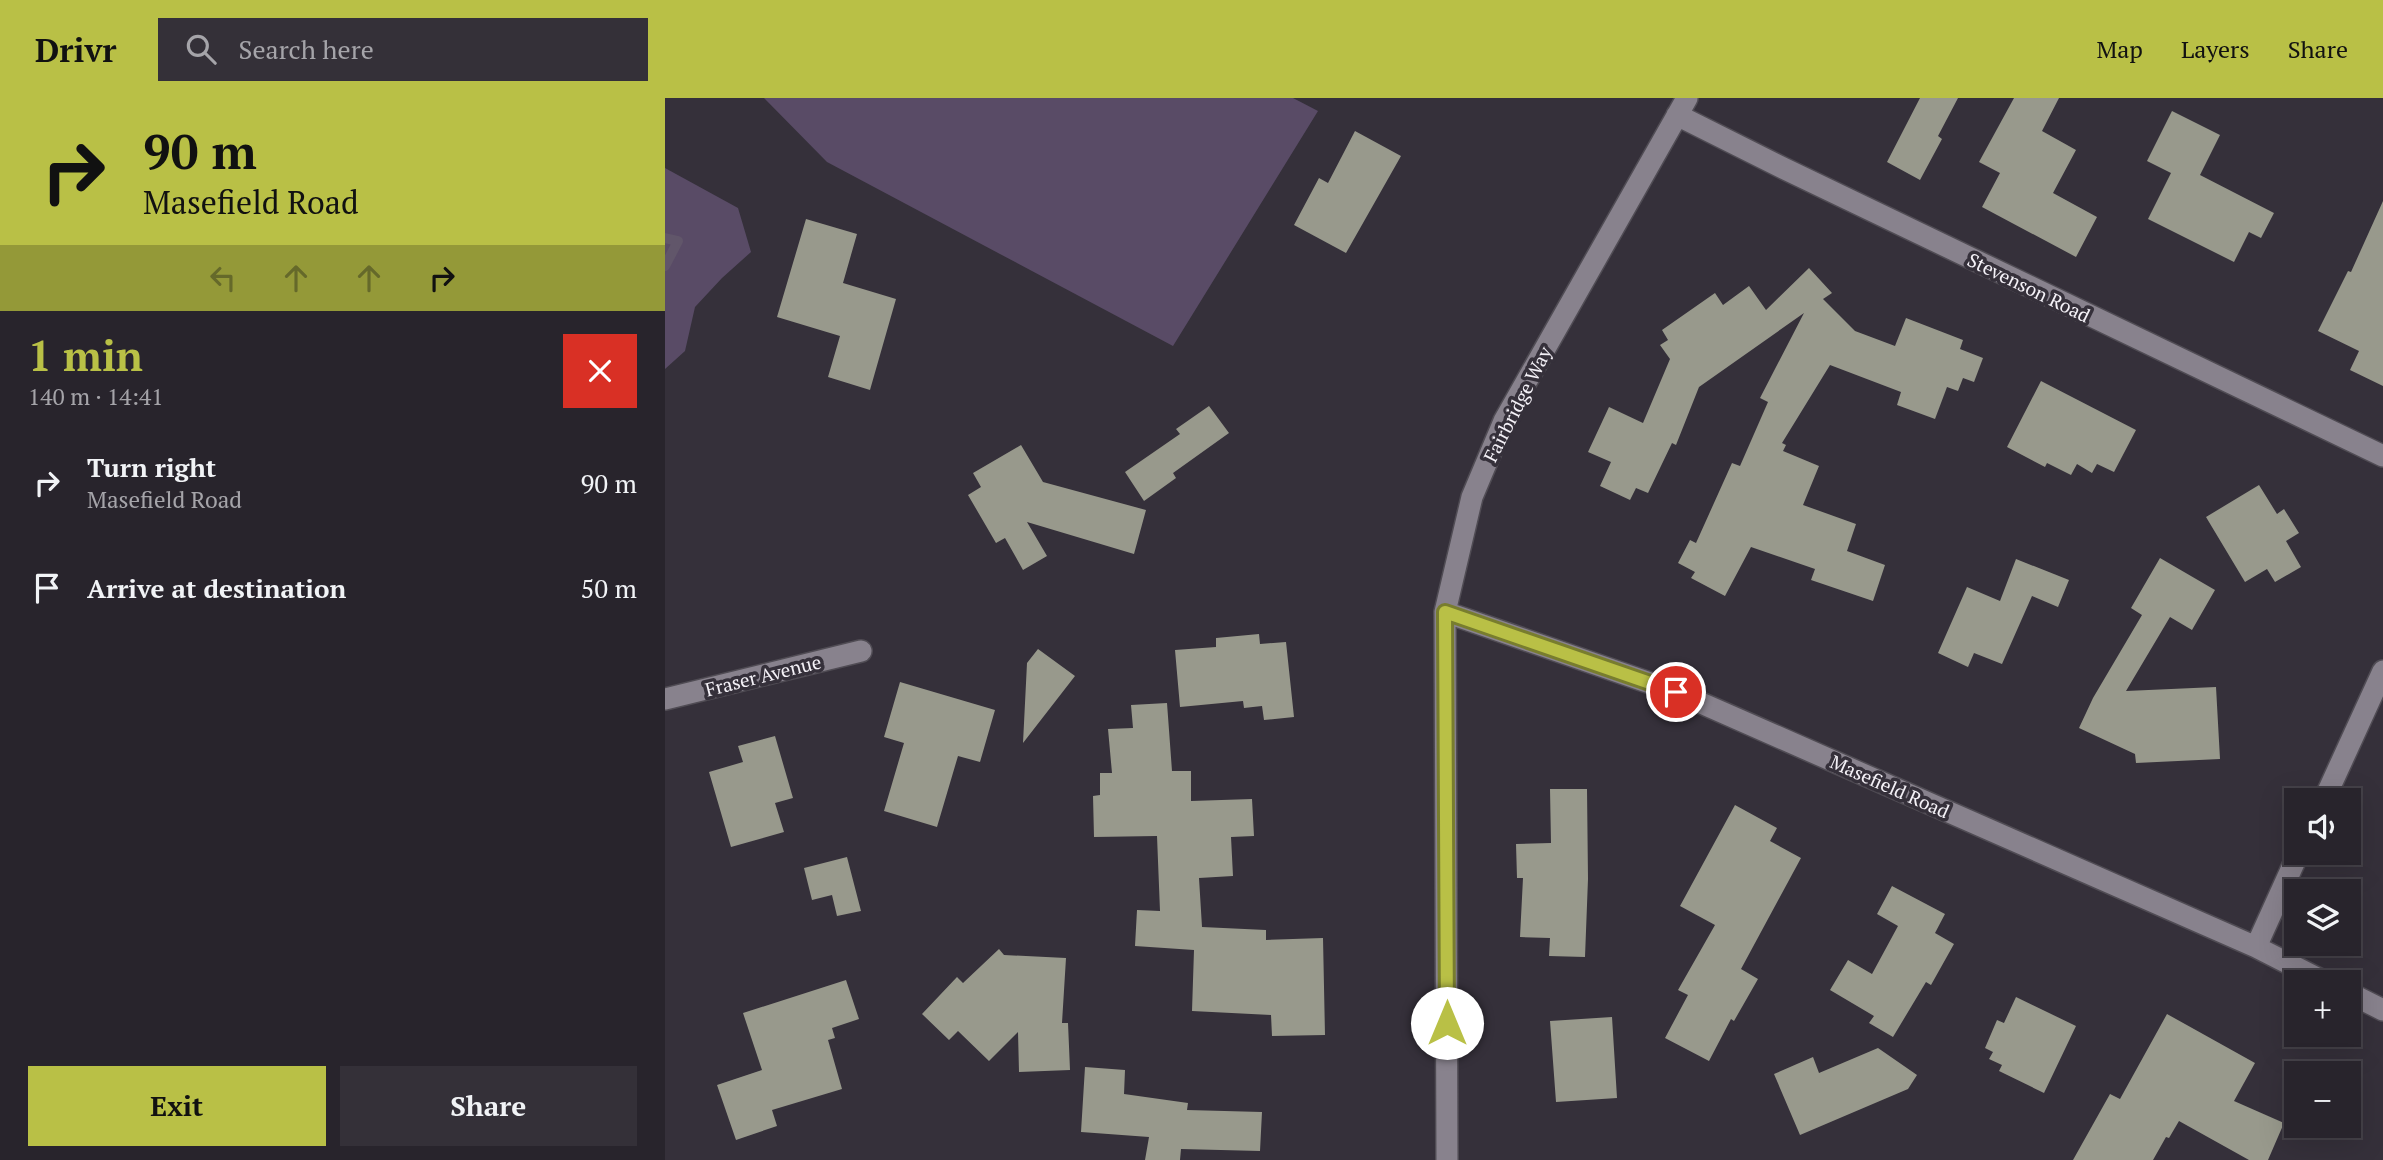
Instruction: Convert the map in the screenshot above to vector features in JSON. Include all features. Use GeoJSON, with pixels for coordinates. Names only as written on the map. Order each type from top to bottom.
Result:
{"type":"FeatureCollection","features":[{"type":"Feature","properties":{"kind":"street","name":"Stevenson Road"},"geometry":{"type":"LineString","coordinates":[[1682,106],[1783,169],[2383,456]]}},
{"type":"Feature","properties":{"kind":"street","name":"Fairbridge Way"},"geometry":{"type":"LineString","coordinates":[[1447,1160],[1445,612],[1472,497],[1504,421],[1682,106]]}},
{"type":"Feature","properties":{"kind":"street","name":"Masefield Road"},"geometry":{"type":"LineString","coordinates":[[1445,612],[1676,692],[2256,947],[2301,970]]}},
{"type":"Feature","properties":{"kind":"street","name":"Fraser Avenue"},"geometry":{"type":"LineString","coordinates":[[665,699],[861,651]]}},
{"type":"Feature","properties":{"kind":"street"},"geometry":{"type":"LineString","coordinates":[[2329,788],[2383,671]]}},
{"type":"Feature","properties":{"kind":"street"},"geometry":{"type":"LineString","coordinates":[[2256,947],[2293,865]]}},
{"type":"Feature","properties":{"kind":"street"},"geometry":{"type":"LineString","coordinates":[[2361,999],[2383,1010]]}},
{"type":"Feature","properties":{"kind":"shaded area"},"geometry":{"type":"Polygon","coordinates":[[[764,98],[1293,98],[1318,111],[1173,346],[827,162],[764,98]]]}},
{"type":"Feature","properties":{"kind":"shaded area"},"geometry":{"type":"Polygon","coordinates":[[[665,168],[738,208],[751,252],[695,307],[685,351],[665,369],[665,168]]]}},
{"type":"Feature","properties":{"kind":"building"},"geometry":{"type":"Polygon","coordinates":[[[1920,98],[1958,98],[1938,136],[1942,139],[1920,180],[1887,162],[1920,98]]]}},
{"type":"Feature","properties":{"kind":"building"},"geometry":{"type":"Polygon","coordinates":[[[2014,98],[2059,98],[2042,131],[2076,150],[2053,193],[2097,217],[2076,257],[1982,207],[2000,173],[1979,162],[2014,98]]]}},
{"type":"Feature","properties":{"kind":"building"},"geometry":{"type":"Polygon","coordinates":[[[2172,111],[2220,135],[2200,175],[2274,213],[2261,238],[2249,232],[2234,262],[2148,219],[2171,173],[2147,161],[2172,111]]]}},
{"type":"Feature","properties":{"kind":"building"},"geometry":{"type":"Polygon","coordinates":[[[1355,131],[1401,156],[1346,253],[1294,225],[1319,178],[1328,183],[1355,131]]]}},
{"type":"Feature","properties":{"kind":"building"},"geometry":{"type":"Polygon","coordinates":[[[2383,201],[2383,386],[2350,370],[2359,351],[2318,331],[2348,271],[2351,272],[2383,201]]]}},
{"type":"Feature","properties":{"kind":"building"},"geometry":{"type":"Polygon","coordinates":[[[806,219],[857,234],[843,283],[896,299],[870,390],[828,377],[840,336],[777,317],[806,219]]]}},
{"type":"Feature","properties":{"kind":"building"},"geometry":{"type":"Polygon","coordinates":[[[1809,268],[1832,293],[1823,299],[1855,331],[1895,346],[1906,318],[1963,340],[1960,349],[1983,358],[1974,382],[1963,378],[1958,391],[1947,387],[1935,419],[1897,405],[1901,392],[1830,365],[1782,443],[1786,445],[1783,451],[1819,466],[1803,505],[1856,524],[1847,551],[1885,565],[1873,601],[1811,580],[1815,569],[1751,547],[1725,596],[1691,578],[1695,572],[1678,563],[1690,540],[1696,543],[1732,463],[1740,466],[1768,402],[1760,398],[1804,313],[1699,387],[1676,445],[1672,443],[1648,493],[1636,488],[1630,500],[1600,486],[1611,462],[1588,452],[1609,407],[1643,423],[1670,359],[1660,345],[1668,340],[1662,330],[1715,293],[1723,305],[1749,286],[1766,310],[1809,268]]]}},
{"type":"Feature","properties":{"kind":"building"},"geometry":{"type":"Polygon","coordinates":[[[2041,381],[2136,430],[2114,472],[2097,464],[2092,473],[2077,464],[2071,475],[2047,463],[2045,467],[2007,447],[2041,381]]]}},
{"type":"Feature","properties":{"kind":"building"},"geometry":{"type":"Polygon","coordinates":[[[1209,406],[1229,433],[1173,473],[1176,478],[1144,501],[1125,472],[1180,434],[1176,429],[1209,406]]]}},
{"type":"Feature","properties":{"kind":"building"},"geometry":{"type":"Polygon","coordinates":[[[1021,445],[1043,482],[1146,510],[1134,554],[1027,522],[1047,556],[1023,570],[1005,538],[996,543],[968,495],[981,487],[973,473],[1021,445]]]}},
{"type":"Feature","properties":{"kind":"building"},"geometry":{"type":"Polygon","coordinates":[[[2259,485],[2277,514],[2284,509],[2299,533],[2286,541],[2301,567],[2275,582],[2267,569],[2245,582],[2206,517],[2259,485]]]}},
{"type":"Feature","properties":{"kind":"building"},"geometry":{"type":"Polygon","coordinates":[[[2160,558],[2215,590],[2192,630],[2170,617],[2126,691],[2216,687],[2220,759],[2136,763],[2135,754],[2079,728],[2093,698],[2142,615],[2131,608],[2160,558]]]}},
{"type":"Feature","properties":{"kind":"building"},"geometry":{"type":"Polygon","coordinates":[[[2016,559],[2069,580],[2058,607],[2032,596],[2002,664],[1974,653],[1968,667],[1938,653],[1967,587],[2000,601],[2016,559]]]}},
{"type":"Feature","properties":{"kind":"building"},"geometry":{"type":"Polygon","coordinates":[[[1259,634],[1260,644],[1286,642],[1294,717],[1264,720],[1262,706],[1244,708],[1243,701],[1180,707],[1175,650],[1216,647],[1216,638],[1259,634]]]}},
{"type":"Feature","properties":{"kind":"building"},"geometry":{"type":"Polygon","coordinates":[[[1038,649],[1075,676],[1023,743],[1027,663],[1038,649]]]}},
{"type":"Feature","properties":{"kind":"building"},"geometry":{"type":"Polygon","coordinates":[[[900,682],[995,710],[980,762],[958,756],[937,827],[884,811],[904,743],[884,737],[900,682]]]}},
{"type":"Feature","properties":{"kind":"building"},"geometry":{"type":"Polygon","coordinates":[[[1167,703],[1172,771],[1191,771],[1191,801],[1252,799],[1254,836],[1231,837],[1233,876],[1199,878],[1202,927],[1266,930],[1266,940],[1323,938],[1325,1035],[1272,1036],[1271,1015],[1192,1011],[1194,950],[1135,946],[1137,910],[1160,911],[1157,836],[1094,837],[1093,796],[1100,795],[1100,773],[1112,773],[1108,729],[1133,728],[1131,705],[1167,703]]]}},
{"type":"Feature","properties":{"kind":"building"},"geometry":{"type":"Polygon","coordinates":[[[775,736],[793,798],[775,803],[784,832],[731,847],[709,772],[743,762],[738,746],[775,736]]]}},
{"type":"Feature","properties":{"kind":"building"},"geometry":{"type":"Polygon","coordinates":[[[1550,789],[1587,789],[1585,957],[1549,956],[1550,938],[1520,937],[1523,878],[1517,878],[1516,844],[1551,843],[1550,789]]]}},
{"type":"Feature","properties":{"kind":"building"},"geometry":{"type":"Polygon","coordinates":[[[1735,805],[1777,828],[1770,841],[1801,858],[1741,969],[1758,979],[1734,1021],[1731,1019],[1709,1061],[1665,1038],[1688,995],[1678,990],[1715,925],[1680,906],[1735,805]]]}},
{"type":"Feature","properties":{"kind":"building"},"geometry":{"type":"Polygon","coordinates":[[[847,857],[861,911],[837,916],[832,895],[812,900],[804,868],[847,857]]]}},
{"type":"Feature","properties":{"kind":"building"},"geometry":{"type":"Polygon","coordinates":[[[1892,886],[1945,914],[1935,933],[1954,944],[1931,985],[1926,982],[1893,1037],[1869,1023],[1874,1016],[1830,990],[1848,960],[1872,974],[1898,926],[1877,914],[1892,886]]]}},
{"type":"Feature","properties":{"kind":"building"},"geometry":{"type":"Polygon","coordinates":[[[999,949],[1004,955],[1066,958],[1062,1023],[1068,1023],[1070,1070],[1019,1072],[1018,1032],[989,1061],[958,1031],[949,1040],[922,1014],[957,977],[963,983],[999,949]]]}},
{"type":"Feature","properties":{"kind":"building"},"geometry":{"type":"Polygon","coordinates":[[[846,980],[859,1019],[832,1028],[835,1038],[828,1040],[842,1089],[772,1110],[777,1126],[736,1140],[717,1085],[762,1070],[743,1013],[846,980]]]}},
{"type":"Feature","properties":{"kind":"building"},"geometry":{"type":"Polygon","coordinates":[[[2016,997],[2076,1026],[2044,1093],[1999,1071],[2002,1065],[1989,1059],[1993,1052],[1985,1048],[1997,1020],[2004,1023],[2016,997]]]}},
{"type":"Feature","properties":{"kind":"building"},"geometry":{"type":"Polygon","coordinates":[[[2167,1014],[2255,1063],[2234,1101],[2284,1123],[2268,1160],[2249,1160],[2179,1121],[2153,1160],[2073,1160],[2110,1094],[2120,1099],[2167,1014]]]}},
{"type":"Feature","properties":{"kind":"building"},"geometry":{"type":"Polygon","coordinates":[[[1612,1017],[1617,1098],[1556,1102],[1550,1021],[1612,1017]]]}},
{"type":"Feature","properties":{"kind":"building"},"geometry":{"type":"Polygon","coordinates":[[[1878,1048],[1917,1075],[1908,1089],[1800,1135],[1774,1074],[1813,1057],[1819,1073],[1878,1048]]]}},
{"type":"Feature","properties":{"kind":"building"},"geometry":{"type":"Polygon","coordinates":[[[1085,1067],[1125,1070],[1124,1094],[1188,1103],[1187,1110],[1262,1112],[1260,1151],[1181,1149],[1180,1160],[1145,1160],[1149,1137],[1081,1132],[1085,1067]]]}},
{"type":"Feature","properties":{"kind":"waterway"},"geometry":{"type":"LineString","coordinates":[[665,238],[678,241],[665,266]]}},
{"type":"Feature","properties":{"kind":"route"},"geometry":{"type":"LineString","coordinates":[[1447,1023],[1445,612],[1676,692]]}}]}
